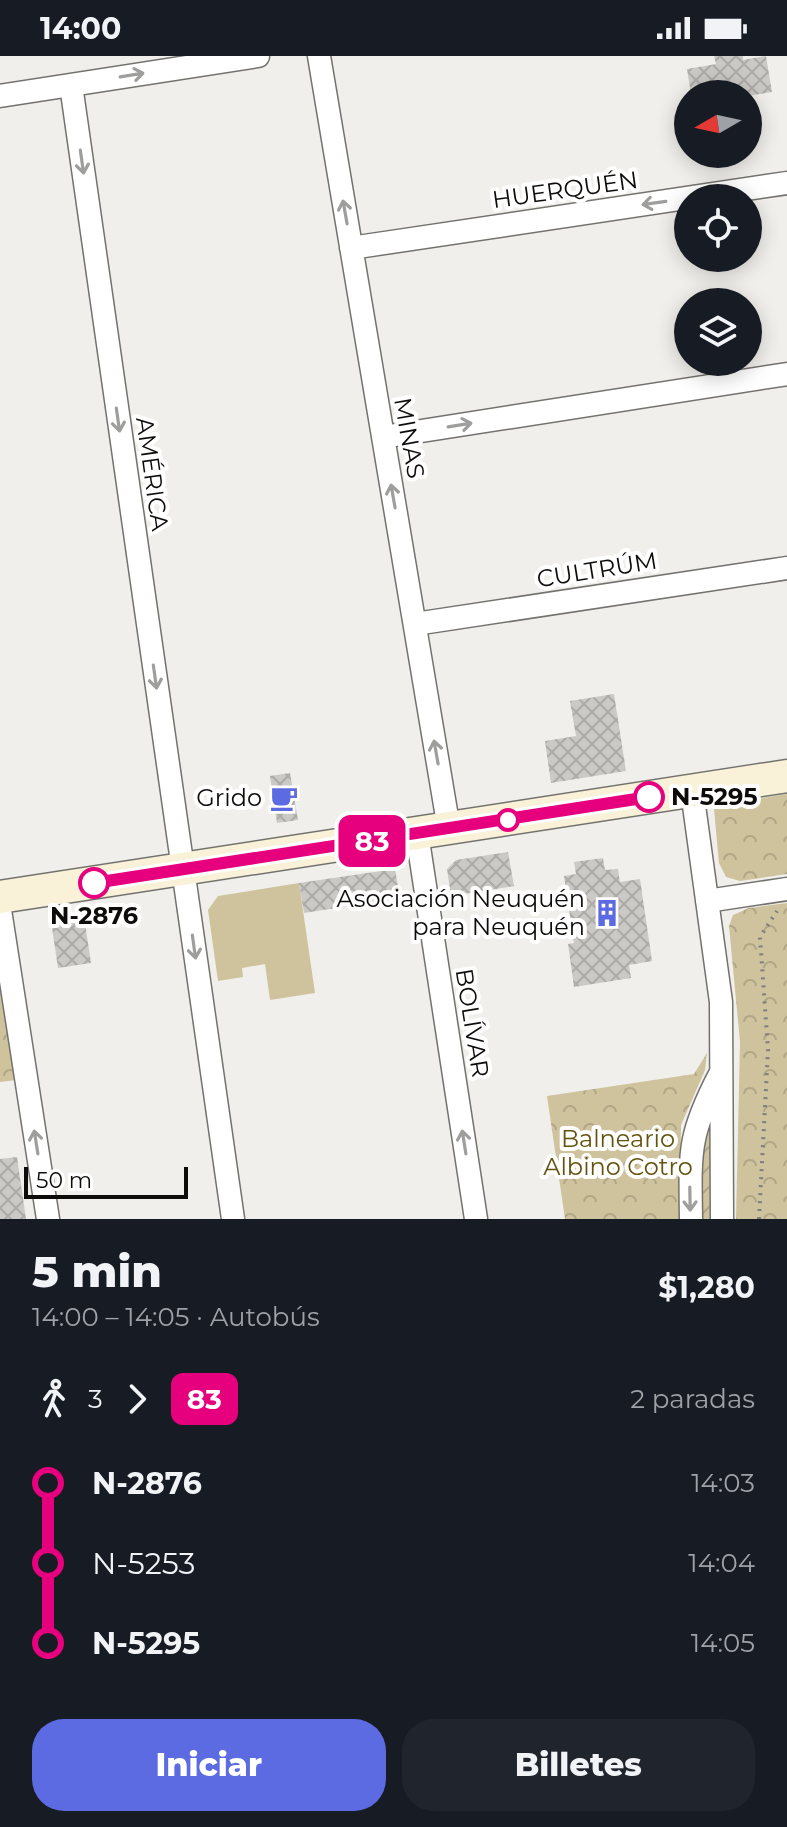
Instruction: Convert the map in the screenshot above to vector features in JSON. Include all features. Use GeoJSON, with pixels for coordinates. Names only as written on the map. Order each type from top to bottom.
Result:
{"type":"FeatureCollection","features":[{"type":"Feature","properties":{"kind":"main road"},"geometry":{"type":"LineString","coordinates":[[0,897],[787,776]]}},
{"type":"Feature","properties":{"kind":"street"},"geometry":{"type":"LineString","coordinates":[[0,96],[258,56]]}},
{"type":"Feature","properties":{"kind":"street","name":"MINAS"},"geometry":{"type":"LineString","coordinates":[[319,56],[449,829]]}},
{"type":"Feature","properties":{"kind":"street","name":"AMÉRICA"},"geometry":{"type":"LineString","coordinates":[[71,85],[233,1219]]}},
{"type":"Feature","properties":{"kind":"street","name":"HUERQUÉN"},"geometry":{"type":"LineString","coordinates":[[351,248],[787,183]]}},
{"type":"Feature","properties":{"kind":"street"},"geometry":{"type":"LineString","coordinates":[[383,437],[787,374]]}},
{"type":"Feature","properties":{"kind":"street","name":"CULTRÚM"},"geometry":{"type":"LineString","coordinates":[[415,624],[787,568]]}},
{"type":"Feature","properties":{"kind":"street"},"geometry":{"type":"LineString","coordinates":[[692,791],[721,1002],[722,1219]]}},
{"type":"Feature","properties":{"kind":"street","name":"BOLÍVAR"},"geometry":{"type":"LineString","coordinates":[[417,834],[476,1219]]}},
{"type":"Feature","properties":{"kind":"street"},"geometry":{"type":"LineString","coordinates":[[707,901],[787,889]]}},
{"type":"Feature","properties":{"kind":"street"},"geometry":{"type":"LineString","coordinates":[[0,910],[48,1219]]}},
{"type":"Feature","properties":{"kind":"street"},"geometry":{"type":"LineString","coordinates":[[691,1219],[691,1141],[701,1110],[720,1073]]}},
{"type":"Feature","properties":{"kind":"path"},"geometry":{"type":"LineString","coordinates":[[759,1219],[768,1050],[760,937],[777,912],[787,910]]}},
{"type":"Feature","properties":{"kind":"green space"},"geometry":{"type":"Polygon","coordinates":[[[787,794],[787,874],[740,881],[726,877],[719,863],[714,809],[720,805],[787,794]]]}},
{"type":"Feature","properties":{"kind":"green space"},"geometry":{"type":"Polygon","coordinates":[[[299,883],[315,993],[270,1000],[265,964],[242,968],[243,977],[218,981],[208,910],[218,896],[299,883]]]}},
{"type":"Feature","properties":{"kind":"green space","name":"Balneario Albino Cotro"},"geometry":{"type":"Polygon","coordinates":[[[787,903],[787,1219],[736,1219],[740,1042],[729,926],[733,915],[749,908],[787,903]]]}},
{"type":"Feature","properties":{"kind":"green space"},"geometry":{"type":"Polygon","coordinates":[[[0,970],[17,1080],[0,1082],[0,970]]]}},
{"type":"Feature","properties":{"kind":"green space","name":"Balneario Albino Cotro"},"geometry":{"type":"Polygon","coordinates":[[[707,1053],[705,1070],[681,1125],[680,1219],[565,1219],[547,1096],[694,1074],[707,1053]]]}},
{"type":"Feature","properties":{"kind":"green space"},"geometry":{"type":"Polygon","coordinates":[[[708,1123],[716,1219],[699,1219],[699,1134],[708,1123]]]}},
{"type":"Feature","properties":{"kind":"building"},"geometry":{"type":"Polygon","coordinates":[[[714,56],[743,56],[743,60],[766,56],[772,92],[762,94],[762,80],[689,80],[687,69],[716,64],[714,56]]]}},
{"type":"Feature","properties":{"kind":"building"},"geometry":{"type":"Polygon","coordinates":[[[614,694],[626,771],[551,783],[545,741],[576,736],[570,701],[614,694]]]}},
{"type":"Feature","properties":{"kind":"building","name":"Grido"},"geometry":{"type":"Polygon","coordinates":[[[290,773],[298,820],[277,823],[270,776],[290,773]]]}},
{"type":"Feature","properties":{"kind":"building"},"geometry":{"type":"Polygon","coordinates":[[[508,852],[514,886],[451,896],[447,869],[456,860],[508,852]]]}},
{"type":"Feature","properties":{"kind":"building","name":"Asociación Neuquén para Neuquén"},"geometry":{"type":"Polygon","coordinates":[[[603,858],[605,870],[618,869],[620,882],[640,879],[652,961],[629,965],[631,978],[574,987],[568,944],[574,943],[564,876],[576,874],[574,862],[603,858]]]}},
{"type":"Feature","properties":{"kind":"building"},"geometry":{"type":"Polygon","coordinates":[[[395,869],[400,898],[304,913],[299,883],[395,869]]]}},
{"type":"Feature","properties":{"kind":"building"},"geometry":{"type":"Polygon","coordinates":[[[84,916],[91,963],[58,968],[51,921],[84,916]]]}},
{"type":"Feature","properties":{"kind":"building"},"geometry":{"type":"Polygon","coordinates":[[[17,1157],[26,1219],[0,1219],[0,1159],[17,1157]]]}},
{"type":"Feature","properties":{"kind":"bus line","name":"83"},"geometry":{"type":"LineString","coordinates":[[94,883],[649,797]]}},
{"type":"Feature","properties":{"kind":"place","name":"N-5295"},"geometry":{"type":"Point","coordinates":[649,797]}},
{"type":"Feature","properties":{"kind":"place","name":"Grido"},"geometry":{"type":"Point","coordinates":[284,798]}},
{"type":"Feature","properties":{"kind":"place","name":"N-2876"},"geometry":{"type":"Point","coordinates":[94,883]}},
{"type":"Feature","properties":{"kind":"place","name":"Asociación Neuquén para Neuquén"},"geometry":{"type":"Point","coordinates":[607,913]}}]}
